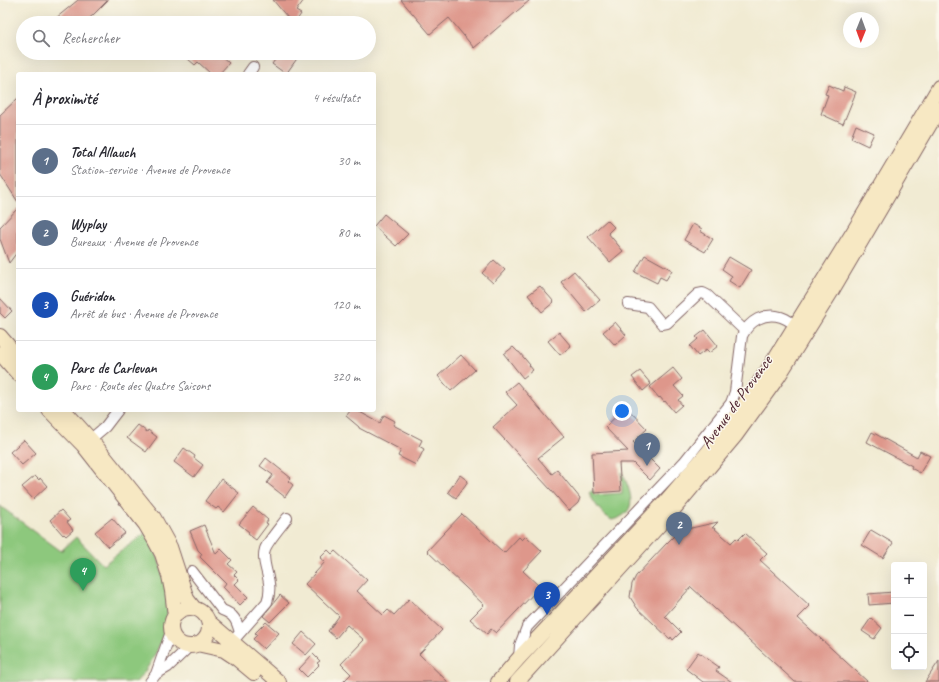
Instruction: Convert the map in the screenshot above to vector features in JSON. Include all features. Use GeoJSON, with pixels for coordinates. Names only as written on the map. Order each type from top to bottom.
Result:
{"type":"FeatureCollection","features":[{"type":"Feature","properties":{"kind":"main road","name":"Avenue de Provence"},"geometry":{"type":"LineString","coordinates":[[516,682],[673,510],[736,435],[778,377],[801,328],[939,87]]}},
{"type":"Feature","properties":{"kind":"main road","name":"Avenue de Provence"},"geometry":{"type":"LineString","coordinates":[[498,682],[665,502],[708,452],[740,411],[769,368],[801,328],[939,109]]}},
{"type":"Feature","properties":{"kind":"main road"},"geometry":{"type":"LineString","coordinates":[[0,336],[16,355]]}},
{"type":"Feature","properties":{"kind":"main road"},"geometry":{"type":"LineString","coordinates":[[0,353],[16,372]]}},
{"type":"Feature","properties":{"kind":"main road"},"geometry":{"type":"LineString","coordinates":[[52,412],[87,442],[154,518],[170,547],[187,599],[194,608],[203,613],[208,621],[209,627],[206,638],[194,645]]}},
{"type":"Feature","properties":{"kind":"main road"},"geometry":{"type":"LineString","coordinates":[[65,412],[145,524],[162,554],[172,591],[173,622],[176,639],[181,643],[224,650],[265,682]]}},
{"type":"Feature","properties":{"kind":"main road"},"geometry":{"type":"LineString","coordinates":[[173,622],[183,609],[194,608]]}},
{"type":"Feature","properties":{"kind":"main road"},"geometry":{"type":"LineString","coordinates":[[208,621],[236,637],[279,682]]}},
{"type":"Feature","properties":{"kind":"street"},"geometry":{"type":"LineString","coordinates":[[628,304],[648,308],[662,324],[667,323],[698,294],[703,293],[707,295],[745,331],[758,318],[774,315],[783,317],[801,328]]}},
{"type":"Feature","properties":{"kind":"street","name":"Avenue de Provence"},"geometry":{"type":"LineString","coordinates":[[519,658],[520,645],[527,627],[684,462],[731,403],[735,392],[742,336],[745,331]]}},
{"type":"Feature","properties":{"kind":"street"},"geometry":{"type":"LineString","coordinates":[[87,442],[105,427],[116,412]]}},
{"type":"Feature","properties":{"kind":"street"},"geometry":{"type":"LineString","coordinates":[[236,637],[267,602],[270,595],[270,586],[264,556],[265,548],[287,518]]}},
{"type":"Feature","properties":{"kind":"street"},"geometry":{"type":"LineString","coordinates":[[192,571],[222,610],[229,612],[235,618],[236,637]]}},
{"type":"Feature","properties":{"kind":"street"},"geometry":{"type":"LineString","coordinates":[[153,678],[173,622]]}},
{"type":"Feature","properties":{"kind":"street"},"geometry":{"type":"LineString","coordinates":[[153,678],[194,645]]}},
{"type":"Feature","properties":{"kind":"green space"},"geometry":{"type":"Polygon","coordinates":[[[622,472],[630,494],[630,507],[621,517],[612,520],[598,508],[589,492],[592,490],[595,495],[622,493],[622,472]]]}},
{"type":"Feature","properties":{"kind":"green space"},"geometry":{"type":"Polygon","coordinates":[[[0,506],[61,551],[76,537],[103,565],[145,533],[156,552],[165,587],[168,608],[167,620],[156,653],[150,664],[136,682],[0,682],[0,506]]]}},
{"type":"Feature","properties":{"kind":"building"},"geometry":{"type":"Polygon","coordinates":[[[78,0],[108,0],[92,16],[59,16],[78,0]]]}},
{"type":"Feature","properties":{"kind":"building"},"geometry":{"type":"Polygon","coordinates":[[[273,0],[304,0],[296,11],[301,14],[300,16],[286,16],[273,0]]]}},
{"type":"Feature","properties":{"kind":"building"},"geometry":{"type":"Polygon","coordinates":[[[401,0],[530,0],[474,48],[449,18],[430,34],[401,0]]]}},
{"type":"Feature","properties":{"kind":"building"},"geometry":{"type":"Polygon","coordinates":[[[189,60],[226,60],[229,63],[221,72],[209,72],[198,62],[195,65],[189,60]]]}},
{"type":"Feature","properties":{"kind":"building"},"geometry":{"type":"Polygon","coordinates":[[[275,60],[296,60],[287,72],[283,72],[272,64],[275,60]]]}},
{"type":"Feature","properties":{"kind":"building"},"geometry":{"type":"Polygon","coordinates":[[[829,85],[843,91],[844,87],[856,92],[843,124],[821,114],[828,95],[825,94],[829,85]]]}},
{"type":"Feature","properties":{"kind":"building"},"geometry":{"type":"Polygon","coordinates":[[[16,100],[16,199],[0,174],[0,115],[16,100]]]}},
{"type":"Feature","properties":{"kind":"building"},"geometry":{"type":"Polygon","coordinates":[[[856,125],[874,133],[868,146],[851,138],[856,125]]]}},
{"type":"Feature","properties":{"kind":"building"},"geometry":{"type":"Polygon","coordinates":[[[16,210],[16,254],[9,263],[0,239],[0,227],[16,210]]]}},
{"type":"Feature","properties":{"kind":"building"},"geometry":{"type":"Polygon","coordinates":[[[384,214],[408,234],[396,246],[376,228],[376,224],[384,214]]]}},
{"type":"Feature","properties":{"kind":"building"},"geometry":{"type":"Polygon","coordinates":[[[607,220],[614,227],[608,233],[623,251],[610,262],[588,237],[607,220]]]}},
{"type":"Feature","properties":{"kind":"building"},"geometry":{"type":"Polygon","coordinates":[[[693,224],[702,229],[700,231],[713,239],[705,252],[684,240],[693,224]]]}},
{"type":"Feature","properties":{"kind":"building"},"geometry":{"type":"Polygon","coordinates":[[[645,255],[672,270],[666,280],[660,277],[657,283],[635,272],[645,255]]]}},
{"type":"Feature","properties":{"kind":"building"},"geometry":{"type":"Polygon","coordinates":[[[729,257],[751,270],[740,288],[729,281],[732,276],[722,269],[729,257]]]}},
{"type":"Feature","properties":{"kind":"building"},"geometry":{"type":"Polygon","coordinates":[[[494,260],[505,270],[493,283],[482,273],[494,260]]]}},
{"type":"Feature","properties":{"kind":"building"},"geometry":{"type":"Polygon","coordinates":[[[574,271],[600,300],[586,312],[561,282],[574,271]]]}},
{"type":"Feature","properties":{"kind":"building"},"geometry":{"type":"Polygon","coordinates":[[[540,286],[554,302],[542,312],[528,295],[540,286]]]}},
{"type":"Feature","properties":{"kind":"building"},"geometry":{"type":"Polygon","coordinates":[[[0,298],[12,311],[5,318],[0,313],[0,298]]]}},
{"type":"Feature","properties":{"kind":"building"},"geometry":{"type":"Polygon","coordinates":[[[615,322],[626,335],[615,345],[603,332],[615,322]]]}},
{"type":"Feature","properties":{"kind":"building"},"geometry":{"type":"Polygon","coordinates":[[[705,330],[718,346],[709,353],[706,350],[698,356],[690,346],[698,339],[696,337],[705,330]]]}},
{"type":"Feature","properties":{"kind":"building"},"geometry":{"type":"Polygon","coordinates":[[[559,332],[571,346],[560,355],[548,341],[559,332]]]}},
{"type":"Feature","properties":{"kind":"building"},"geometry":{"type":"Polygon","coordinates":[[[513,347],[519,352],[533,370],[523,378],[504,354],[513,347]]]}},
{"type":"Feature","properties":{"kind":"building"},"geometry":{"type":"Polygon","coordinates":[[[461,355],[475,370],[451,391],[438,376],[461,355]]]}},
{"type":"Feature","properties":{"kind":"building"},"geometry":{"type":"Polygon","coordinates":[[[673,368],[682,379],[674,386],[683,396],[678,400],[682,405],[674,412],[650,387],[673,368]]]}},
{"type":"Feature","properties":{"kind":"building"},"geometry":{"type":"Polygon","coordinates":[[[640,371],[651,384],[643,391],[632,377],[640,371]]]}},
{"type":"Feature","properties":{"kind":"building"},"geometry":{"type":"Polygon","coordinates":[[[517,382],[564,437],[538,458],[552,474],[557,470],[580,498],[578,503],[569,511],[493,427],[517,405],[505,392],[517,382]]]}},
{"type":"Feature","properties":{"kind":"building"},"geometry":{"type":"Polygon","coordinates":[[[626,407],[647,429],[633,442],[660,469],[650,480],[633,463],[619,463],[621,491],[594,493],[592,453],[628,451],[605,427],[626,407]]]}},
{"type":"Feature","properties":{"kind":"building"},"geometry":{"type":"Polygon","coordinates":[[[349,412],[360,412],[380,423],[384,415],[395,421],[393,425],[422,440],[419,446],[424,449],[416,465],[398,456],[401,450],[359,428],[346,416],[349,412]]]}},
{"type":"Feature","properties":{"kind":"building"},"geometry":{"type":"Polygon","coordinates":[[[138,425],[157,437],[146,452],[127,438],[138,425]]]}},
{"type":"Feature","properties":{"kind":"building"},"geometry":{"type":"Polygon","coordinates":[[[872,432],[917,457],[920,451],[930,456],[920,473],[911,468],[912,466],[867,442],[872,432]]]}},
{"type":"Feature","properties":{"kind":"building"},"geometry":{"type":"Polygon","coordinates":[[[24,440],[36,453],[22,465],[10,452],[24,440]]]}},
{"type":"Feature","properties":{"kind":"building"},"geometry":{"type":"Polygon","coordinates":[[[184,448],[195,456],[194,458],[203,465],[194,477],[174,462],[184,448]]]}},
{"type":"Feature","properties":{"kind":"building"},"geometry":{"type":"Polygon","coordinates":[[[266,458],[291,478],[288,481],[293,485],[285,497],[267,483],[273,475],[260,466],[266,458]]]}},
{"type":"Feature","properties":{"kind":"building"},"geometry":{"type":"Polygon","coordinates":[[[460,475],[468,481],[456,498],[448,492],[460,475]]]}},
{"type":"Feature","properties":{"kind":"building"},"geometry":{"type":"Polygon","coordinates":[[[35,476],[39,480],[40,478],[47,486],[33,499],[22,487],[35,476]]]}},
{"type":"Feature","properties":{"kind":"building"},"geometry":{"type":"Polygon","coordinates":[[[221,479],[239,493],[224,512],[218,507],[216,509],[205,501],[221,479]]]}},
{"type":"Feature","properties":{"kind":"building"},"geometry":{"type":"Polygon","coordinates":[[[253,507],[268,520],[266,523],[268,524],[256,540],[239,524],[253,507]]]}},
{"type":"Feature","properties":{"kind":"building"},"geometry":{"type":"Polygon","coordinates":[[[61,510],[70,520],[67,522],[73,530],[66,536],[64,534],[63,535],[50,520],[61,510]]]}},
{"type":"Feature","properties":{"kind":"building"},"geometry":{"type":"Polygon","coordinates":[[[462,514],[504,553],[519,537],[522,540],[526,536],[542,551],[523,571],[540,587],[496,633],[491,629],[487,634],[470,619],[484,605],[427,551],[462,514]]]}},
{"type":"Feature","properties":{"kind":"building"},"geometry":{"type":"Polygon","coordinates":[[[112,518],[125,533],[108,547],[95,532],[112,518]]]}},
{"type":"Feature","properties":{"kind":"building"},"geometry":{"type":"Polygon","coordinates":[[[718,522],[712,528],[714,528],[731,543],[736,538],[738,540],[745,533],[767,553],[760,560],[810,606],[798,618],[868,682],[795,682],[691,587],[665,616],[681,632],[673,640],[671,637],[670,639],[637,608],[630,597],[632,584],[636,576],[666,544],[674,536],[687,529],[718,522]]]}},
{"type":"Feature","properties":{"kind":"building"},"geometry":{"type":"Polygon","coordinates":[[[204,525],[216,554],[221,549],[232,560],[228,564],[237,572],[234,575],[239,580],[235,584],[248,597],[240,605],[223,587],[226,583],[200,557],[202,554],[198,550],[190,531],[204,525]]]}},
{"type":"Feature","properties":{"kind":"building"},"geometry":{"type":"Polygon","coordinates":[[[871,530],[893,543],[883,558],[862,545],[871,530]]]}},
{"type":"Feature","properties":{"kind":"building"},"geometry":{"type":"Polygon","coordinates":[[[328,550],[332,554],[335,551],[367,580],[357,591],[383,615],[388,610],[394,615],[409,599],[442,630],[419,654],[448,682],[343,682],[351,674],[341,664],[364,640],[347,625],[336,638],[328,631],[339,616],[305,584],[325,562],[320,558],[328,550]]]}},
{"type":"Feature","properties":{"kind":"building"},"geometry":{"type":"Polygon","coordinates":[[[891,592],[891,603],[869,605],[868,594],[891,592]]]}},
{"type":"Feature","properties":{"kind":"building"},"geometry":{"type":"Polygon","coordinates":[[[280,595],[289,603],[270,622],[263,616],[280,595]]]}},
{"type":"Feature","properties":{"kind":"building"},"geometry":{"type":"Polygon","coordinates":[[[871,618],[882,628],[874,639],[862,631],[871,618]]]}},
{"type":"Feature","properties":{"kind":"building"},"geometry":{"type":"Polygon","coordinates":[[[266,622],[279,633],[264,649],[253,639],[257,635],[255,633],[266,622]]]}},
{"type":"Feature","properties":{"kind":"building"},"geometry":{"type":"Polygon","coordinates":[[[303,632],[316,644],[306,655],[293,644],[303,632]]]}},
{"type":"Feature","properties":{"kind":"building"},"geometry":{"type":"Polygon","coordinates":[[[698,652],[719,667],[716,671],[732,682],[703,682],[686,669],[698,652]]]}},
{"type":"Feature","properties":{"kind":"building"},"geometry":{"type":"Polygon","coordinates":[[[313,654],[320,661],[317,663],[319,665],[307,677],[299,669],[313,654]]]}},
{"type":"Feature","properties":{"kind":"building"},"geometry":{"type":"Polygon","coordinates":[[[939,661],[939,682],[925,682],[939,661]]]}},
{"type":"Feature","properties":{"kind":"place","name":"Total Allauch"},"geometry":{"type":"Point","coordinates":[647,466]}},
{"type":"Feature","properties":{"kind":"place","name":"Wyplay"},"geometry":{"type":"Point","coordinates":[679,545]}},
{"type":"Feature","properties":{"kind":"place","name":"Parc de Carlevan"},"geometry":{"type":"Point","coordinates":[83,591]}},
{"type":"Feature","properties":{"kind":"place","name":"Guéridon"},"geometry":{"type":"Point","coordinates":[547,615]}}]}
